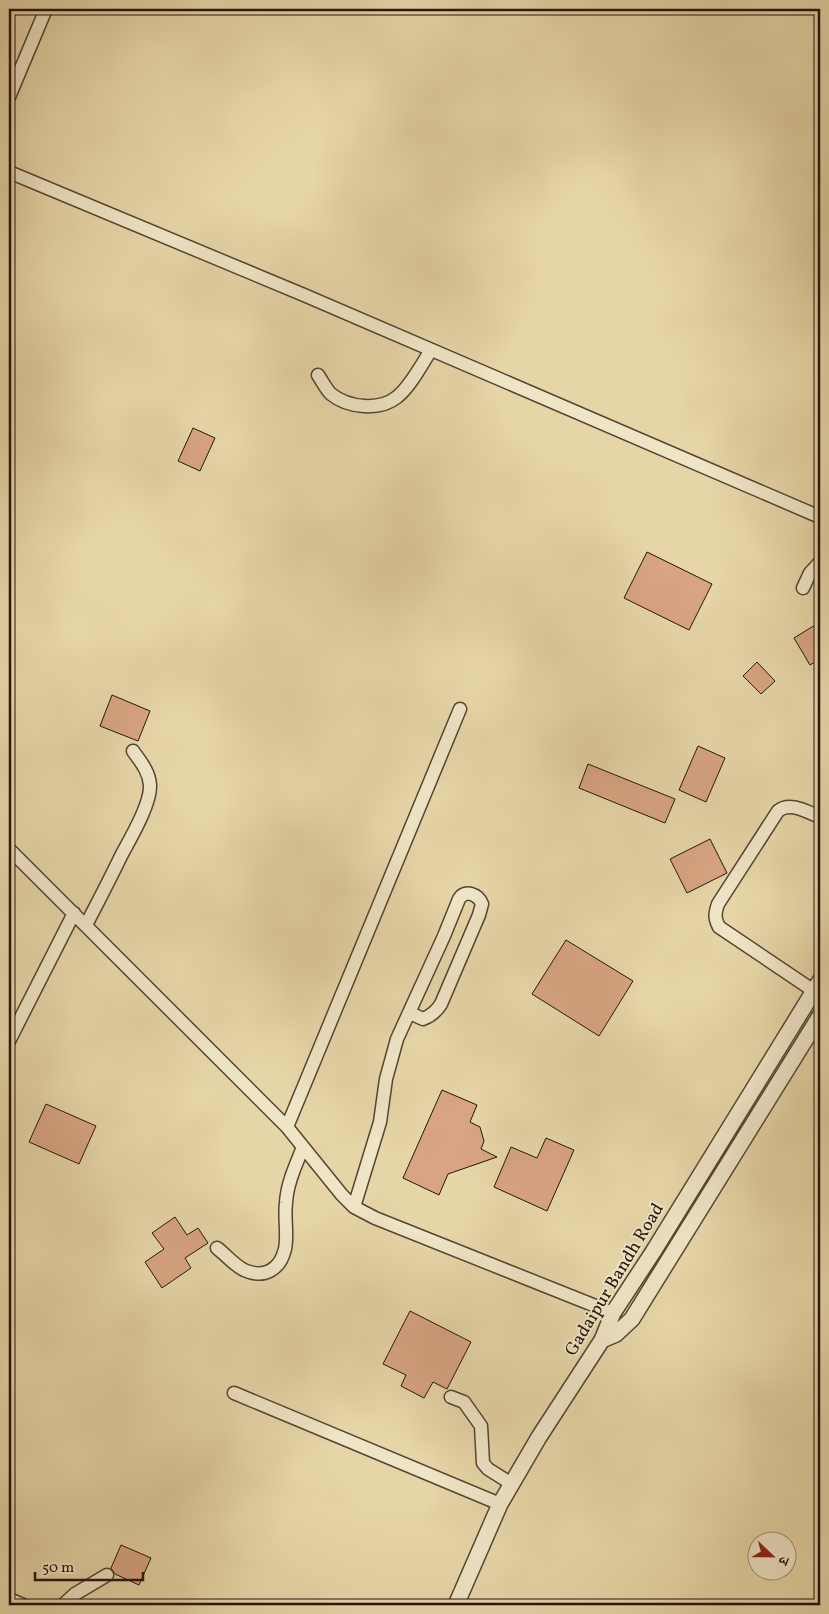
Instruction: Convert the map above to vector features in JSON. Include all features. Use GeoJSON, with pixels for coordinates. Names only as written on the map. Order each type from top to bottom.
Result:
{"type":"FeatureCollection","features":[{"type":"Feature","properties":{"kind":"street"},"geometry":{"type":"LineString","coordinates":[[9,97],[46,9]]}},
{"type":"Feature","properties":{"kind":"street"},"geometry":{"type":"LineString","coordinates":[[9,172],[820,517]]}},
{"type":"Feature","properties":{"kind":"street"},"geometry":{"type":"LineString","coordinates":[[318,375],[330,393],[342,401],[369,407],[382,405],[392,401],[404,391],[431,350]]}},
{"type":"Feature","properties":{"kind":"street"},"geometry":{"type":"LineString","coordinates":[[804,588],[810,573],[820,562]]}},
{"type":"Feature","properties":{"kind":"street"},"geometry":{"type":"LineString","coordinates":[[287,1127],[460,709]]}},
{"type":"Feature","properties":{"kind":"street"},"geometry":{"type":"LineString","coordinates":[[86,925],[143,812],[149,791],[150,785],[146,771],[133,750]]}},
{"type":"Feature","properties":{"kind":"street"},"geometry":{"type":"LineString","coordinates":[[817,986],[719,926],[715,920],[715,914],[718,904],[778,811],[784,807],[791,806],[820,817]]}},
{"type":"Feature","properties":{"kind":"street"},"geometry":{"type":"LineString","coordinates":[[9,849],[287,1127],[342,1196],[354,1206],[375,1218],[614,1313]]}},
{"type":"Feature","properties":{"kind":"street"},"geometry":{"type":"LineString","coordinates":[[354,1206],[380,1122],[386,1080],[397,1039],[410,1013],[458,899],[461,895],[465,894],[478,898],[482,904],[479,915],[437,1011],[423,1019],[410,1013]]}},
{"type":"Feature","properties":{"kind":"street"},"geometry":{"type":"LineString","coordinates":[[9,1041],[74,913]]}},
{"type":"Feature","properties":{"kind":"street","name":"Gadaipur Bandh Road"},"geometry":{"type":"LineString","coordinates":[[456,1605],[500,1504],[539,1438],[602,1340],[614,1313],[817,986]]}},
{"type":"Feature","properties":{"kind":"street"},"geometry":{"type":"LineString","coordinates":[[602,1340],[616,1334],[632,1319],[820,1016]]}},
{"type":"Feature","properties":{"kind":"street"},"geometry":{"type":"LineString","coordinates":[[217,1248],[238,1266],[247,1271],[268,1272],[276,1269],[285,1249],[288,1188],[303,1147]]}},
{"type":"Feature","properties":{"kind":"street"},"geometry":{"type":"LineString","coordinates":[[234,1394],[500,1504]]}},
{"type":"Feature","properties":{"kind":"street"},"geometry":{"type":"LineString","coordinates":[[451,1397],[464,1402],[481,1426],[483,1463],[512,1484]]}},
{"type":"Feature","properties":{"kind":"street"},"geometry":{"type":"LineString","coordinates":[[64,1605],[75,1594],[108,1575]]}},
{"type":"Feature","properties":{"kind":"street"},"geometry":{"type":"LineString","coordinates":[[9,1599],[23,1605]]}},
{"type":"Feature","properties":{"kind":"building"},"geometry":{"type":"Polygon","coordinates":[[[193,428],[215,438],[200,471],[178,461],[193,428]]]}},
{"type":"Feature","properties":{"kind":"building"},"geometry":{"type":"Polygon","coordinates":[[[647,552],[712,584],[689,630],[624,598],[647,552]]]}},
{"type":"Feature","properties":{"kind":"building"},"geometry":{"type":"Polygon","coordinates":[[[820,622],[820,659],[810,665],[794,638],[820,622]]]}},
{"type":"Feature","properties":{"kind":"building"},"geometry":{"type":"Polygon","coordinates":[[[757,662],[775,681],[761,694],[743,676],[757,662]]]}},
{"type":"Feature","properties":{"kind":"building"},"geometry":{"type":"Polygon","coordinates":[[[112,695],[150,711],[138,741],[100,726],[112,695]]]}},
{"type":"Feature","properties":{"kind":"building"},"geometry":{"type":"Polygon","coordinates":[[[698,746],[725,758],[706,802],[679,790],[698,746]]]}},
{"type":"Feature","properties":{"kind":"building"},"geometry":{"type":"Polygon","coordinates":[[[588,764],[675,799],[665,823],[579,788],[588,764]]]}},
{"type":"Feature","properties":{"kind":"building"},"geometry":{"type":"Polygon","coordinates":[[[710,839],[727,873],[687,893],[670,859],[710,839]]]}},
{"type":"Feature","properties":{"kind":"building"},"geometry":{"type":"Polygon","coordinates":[[[566,940],[633,981],[599,1036],[532,994],[566,940]]]}},
{"type":"Feature","properties":{"kind":"building"},"geometry":{"type":"Polygon","coordinates":[[[442,1090],[477,1105],[470,1122],[480,1127],[484,1141],[481,1149],[497,1157],[448,1174],[439,1195],[403,1178],[442,1090]]]}},
{"type":"Feature","properties":{"kind":"building"},"geometry":{"type":"Polygon","coordinates":[[[46,1104],[96,1126],[79,1164],[29,1142],[46,1104]]]}},
{"type":"Feature","properties":{"kind":"building"},"geometry":{"type":"Polygon","coordinates":[[[546,1138],[574,1150],[547,1211],[494,1187],[511,1147],[537,1158],[546,1138]]]}},
{"type":"Feature","properties":{"kind":"building"},"geometry":{"type":"Polygon","coordinates":[[[175,1217],[187,1235],[198,1228],[208,1243],[185,1258],[191,1268],[162,1288],[145,1262],[164,1249],[152,1233],[175,1217]]]}},
{"type":"Feature","properties":{"kind":"building"},"geometry":{"type":"Polygon","coordinates":[[[410,1311],[471,1342],[447,1389],[433,1382],[424,1398],[401,1386],[406,1375],[383,1364],[410,1311]]]}},
{"type":"Feature","properties":{"kind":"building"},"geometry":{"type":"Polygon","coordinates":[[[121,1545],[151,1558],[139,1585],[115,1574],[111,1568],[121,1545]]]}}]}
